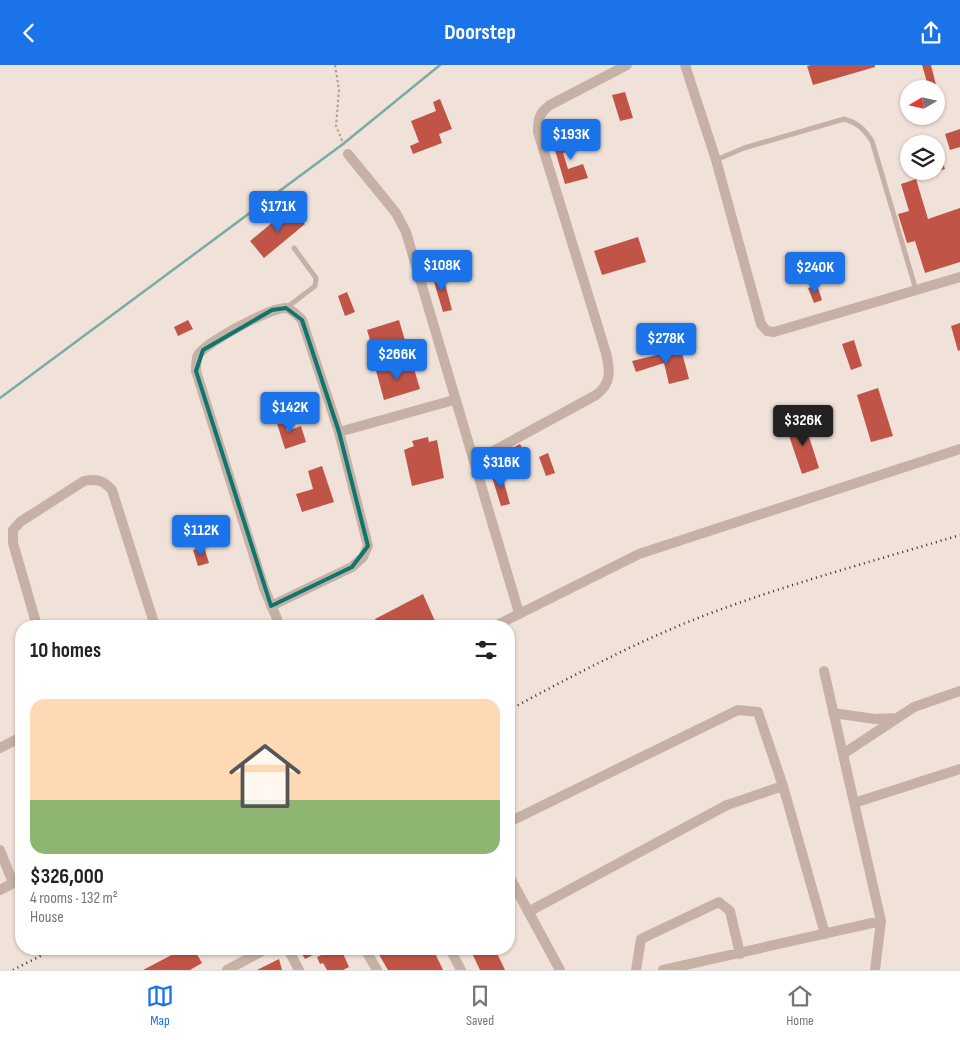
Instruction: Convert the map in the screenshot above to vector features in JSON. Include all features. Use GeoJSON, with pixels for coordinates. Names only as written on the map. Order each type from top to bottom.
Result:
{"type":"FeatureCollection","features":[{"type":"Feature","properties":{"kind":"street"},"geometry":{"type":"LineString","coordinates":[[475,461],[596,395],[608,382],[610,374],[606,353],[538,133],[538,121],[540,113],[550,105],[627,65]]}},
{"type":"Feature","properties":{"kind":"street"},"geometry":{"type":"LineString","coordinates":[[685,65],[716,160],[761,324],[767,331],[774,332],[836,315],[960,277]]}},
{"type":"Feature","properties":{"kind":"street"},"geometry":{"type":"LineString","coordinates":[[348,154],[396,213],[406,232],[519,613]]}},
{"type":"Feature","properties":{"kind":"street"},"geometry":{"type":"LineString","coordinates":[[272,606],[352,567],[363,557],[368,547],[339,432],[302,320],[294,311],[286,308],[272,310],[211,344],[198,356],[196,371],[272,606],[278,620]]}},
{"type":"Feature","properties":{"kind":"street"},"geometry":{"type":"LineString","coordinates":[[339,432],[454,399]]}},
{"type":"Feature","properties":{"kind":"street"},"geometry":{"type":"LineString","coordinates":[[506,620],[639,554],[960,449]]}},
{"type":"Feature","properties":{"kind":"street"},"geometry":{"type":"LineString","coordinates":[[35,620],[14,543],[13,530],[20,522],[84,481],[91,479],[106,483],[112,491],[153,620]]}},
{"type":"Feature","properties":{"kind":"street"},"geometry":{"type":"LineString","coordinates":[[824,671],[881,921],[874,970]]}},
{"type":"Feature","properties":{"kind":"street"},"geometry":{"type":"LineString","coordinates":[[843,754],[914,707],[960,691]]}},
{"type":"Feature","properties":{"kind":"street"},"geometry":{"type":"LineString","coordinates":[[515,819],[738,710],[758,712],[782,786],[825,934]]}},
{"type":"Feature","properties":{"kind":"street"},"geometry":{"type":"LineString","coordinates":[[834,713],[875,719],[898,718]]}},
{"type":"Feature","properties":{"kind":"street"},"geometry":{"type":"LineString","coordinates":[[0,748],[15,740]]}},
{"type":"Feature","properties":{"kind":"street"},"geometry":{"type":"LineString","coordinates":[[854,803],[960,769]]}},
{"type":"Feature","properties":{"kind":"street"},"geometry":{"type":"LineString","coordinates":[[528,911],[727,805],[782,786]]}},
{"type":"Feature","properties":{"kind":"street"},"geometry":{"type":"LineString","coordinates":[[0,850],[15,877]]}},
{"type":"Feature","properties":{"kind":"street"},"geometry":{"type":"LineString","coordinates":[[0,890],[15,882]]}},
{"type":"Feature","properties":{"kind":"street"},"geometry":{"type":"LineString","coordinates":[[515,887],[560,970]]}},
{"type":"Feature","properties":{"kind":"street"},"geometry":{"type":"LineString","coordinates":[[636,970],[641,939],[719,902],[730,911],[740,955]]}},
{"type":"Feature","properties":{"kind":"street"},"geometry":{"type":"LineString","coordinates":[[663,970],[740,955],[881,921]]}},
{"type":"Feature","properties":{"kind":"street"},"geometry":{"type":"LineString","coordinates":[[227,970],[255,955]]}},
{"type":"Feature","properties":{"kind":"street"},"geometry":{"type":"LineString","coordinates":[[291,955],[299,970]]}},
{"type":"Feature","properties":{"kind":"street"},"geometry":{"type":"LineString","coordinates":[[368,955],[377,970]]}},
{"type":"Feature","properties":{"kind":"street"},"geometry":{"type":"LineString","coordinates":[[453,955],[461,970]]}},
{"type":"Feature","properties":{"kind":"lane"},"geometry":{"type":"LineString","coordinates":[[716,160],[744,148],[844,119],[855,122],[865,129],[872,141],[916,290]]}},
{"type":"Feature","properties":{"kind":"lane"},"geometry":{"type":"LineString","coordinates":[[286,308],[315,286],[316,278],[294,248]]}},
{"type":"Feature","properties":{"kind":"path"},"geometry":{"type":"LineString","coordinates":[[335,65],[339,91],[336,126],[348,154]]}},
{"type":"Feature","properties":{"kind":"highlighted area"},"geometry":{"type":"Polygon","coordinates":[[[286,308],[302,320],[339,432],[368,546],[352,567],[271,606],[196,371],[203,350],[272,310],[286,308]]]}},
{"type":"Feature","properties":{"kind":"building"},"geometry":{"type":"Polygon","coordinates":[[[875,65],[875,67],[813,85],[807,66],[875,65]]]}},
{"type":"Feature","properties":{"kind":"building"},"geometry":{"type":"Polygon","coordinates":[[[922,65],[931,65],[935,80],[926,80],[922,65]]]}},
{"type":"Feature","properties":{"kind":"building"},"geometry":{"type":"Polygon","coordinates":[[[625,92],[633,118],[620,121],[612,95],[625,92]]]}},
{"type":"Feature","properties":{"kind":"building"},"geometry":{"type":"Polygon","coordinates":[[[440,99],[452,129],[439,134],[442,143],[413,154],[410,146],[419,142],[411,121],[436,111],[433,102],[440,99]]]}},
{"type":"Feature","properties":{"kind":"building"},"geometry":{"type":"Polygon","coordinates":[[[960,129],[960,147],[950,150],[945,134],[960,129]]]}},
{"type":"Feature","properties":{"kind":"building"},"geometry":{"type":"Polygon","coordinates":[[[587,137],[589,145],[563,153],[568,169],[583,164],[588,178],[565,184],[554,147],[587,137]]]}},
{"type":"Feature","properties":{"kind":"building"},"geometry":{"type":"Polygon","coordinates":[[[916,180],[928,219],[960,208],[960,262],[925,273],[915,241],[907,243],[898,214],[909,211],[901,184],[916,180]]]}},
{"type":"Feature","properties":{"kind":"building"},"geometry":{"type":"Polygon","coordinates":[[[291,207],[305,224],[264,258],[250,241],[291,207]]]}},
{"type":"Feature","properties":{"kind":"building"},"geometry":{"type":"Polygon","coordinates":[[[638,237],[646,262],[602,275],[594,251],[638,237]]]}},
{"type":"Feature","properties":{"kind":"building"},"geometry":{"type":"Polygon","coordinates":[[[442,272],[452,310],[443,312],[432,275],[442,272]]]}},
{"type":"Feature","properties":{"kind":"building"},"geometry":{"type":"Polygon","coordinates":[[[817,285],[822,300],[814,303],[808,288],[817,285]]]}},
{"type":"Feature","properties":{"kind":"building"},"geometry":{"type":"Polygon","coordinates":[[[347,292],[355,312],[345,316],[338,296],[347,292]]]}},
{"type":"Feature","properties":{"kind":"building"},"geometry":{"type":"Polygon","coordinates":[[[188,320],[193,329],[178,336],[174,327],[188,320]]]}},
{"type":"Feature","properties":{"kind":"building"},"geometry":{"type":"Polygon","coordinates":[[[399,320],[406,344],[374,353],[367,330],[399,320]]]}},
{"type":"Feature","properties":{"kind":"building"},"geometry":{"type":"Polygon","coordinates":[[[960,323],[960,350],[958,351],[951,326],[960,323]]]}},
{"type":"Feature","properties":{"kind":"building"},"geometry":{"type":"Polygon","coordinates":[[[854,340],[862,366],[851,370],[842,344],[854,340]]]}},
{"type":"Feature","properties":{"kind":"building"},"geometry":{"type":"Polygon","coordinates":[[[681,349],[689,379],[669,384],[664,363],[636,372],[632,361],[681,349]]]}},
{"type":"Feature","properties":{"kind":"building"},"geometry":{"type":"Polygon","coordinates":[[[412,362],[420,389],[384,400],[375,367],[383,365],[385,371],[412,362]]]}},
{"type":"Feature","properties":{"kind":"building"},"geometry":{"type":"Polygon","coordinates":[[[878,388],[893,436],[871,442],[857,395],[878,388]]]}},
{"type":"Feature","properties":{"kind":"building"},"geometry":{"type":"Polygon","coordinates":[[[283,415],[287,431],[301,426],[306,442],[285,449],[275,417],[283,415]]]}},
{"type":"Feature","properties":{"kind":"building"},"geometry":{"type":"Polygon","coordinates":[[[804,421],[819,468],[802,474],[786,427],[804,421]]]}},
{"type":"Feature","properties":{"kind":"building"},"geometry":{"type":"Polygon","coordinates":[[[428,437],[429,442],[437,440],[444,478],[412,486],[404,450],[414,446],[412,441],[428,437]]]}},
{"type":"Feature","properties":{"kind":"building"},"geometry":{"type":"Polygon","coordinates":[[[520,444],[524,452],[509,460],[510,464],[501,469],[495,458],[520,444]]]}},
{"type":"Feature","properties":{"kind":"building"},"geometry":{"type":"Polygon","coordinates":[[[548,453],[555,473],[546,476],[539,457],[548,453]]]}},
{"type":"Feature","properties":{"kind":"building"},"geometry":{"type":"Polygon","coordinates":[[[322,466],[334,502],[302,512],[296,494],[313,489],[308,471],[322,466]]]}},
{"type":"Feature","properties":{"kind":"building"},"geometry":{"type":"Polygon","coordinates":[[[501,472],[510,504],[501,506],[491,474],[501,472]]]}},
{"type":"Feature","properties":{"kind":"building"},"geometry":{"type":"Polygon","coordinates":[[[204,547],[209,563],[198,566],[193,550],[204,547]]]}},
{"type":"Feature","properties":{"kind":"building"},"geometry":{"type":"Polygon","coordinates":[[[423,594],[435,620],[376,620],[423,594]]]}},
{"type":"Feature","properties":{"kind":"building"},"geometry":{"type":"Polygon","coordinates":[[[172,955],[197,955],[202,963],[190,970],[143,970],[172,955]]]}},
{"type":"Feature","properties":{"kind":"building"},"geometry":{"type":"Polygon","coordinates":[[[303,955],[313,955],[305,959],[303,955]]]}},
{"type":"Feature","properties":{"kind":"building"},"geometry":{"type":"Polygon","coordinates":[[[321,955],[344,955],[349,967],[343,970],[327,970],[323,963],[320,964],[317,957],[321,955]]]}},
{"type":"Feature","properties":{"kind":"building"},"geometry":{"type":"Polygon","coordinates":[[[379,955],[436,955],[443,970],[388,970],[379,955]]]}},
{"type":"Feature","properties":{"kind":"building"},"geometry":{"type":"Polygon","coordinates":[[[473,955],[498,955],[505,970],[480,970],[473,955]]]}},
{"type":"Feature","properties":{"kind":"building"},"geometry":{"type":"Polygon","coordinates":[[[279,959],[282,970],[257,970],[279,959]]]}},
{"type":"Feature","properties":{"kind":"waterway"},"geometry":{"type":"LineString","coordinates":[[0,398],[343,144],[440,65]]}},
{"type":"Feature","properties":{"kind":"railway"},"geometry":{"type":"LineString","coordinates":[[515,707],[629,648],[703,616],[799,583],[960,535]]}},
{"type":"Feature","properties":{"kind":"railway"},"geometry":{"type":"LineString","coordinates":[[13,970],[42,955]]}}]}
